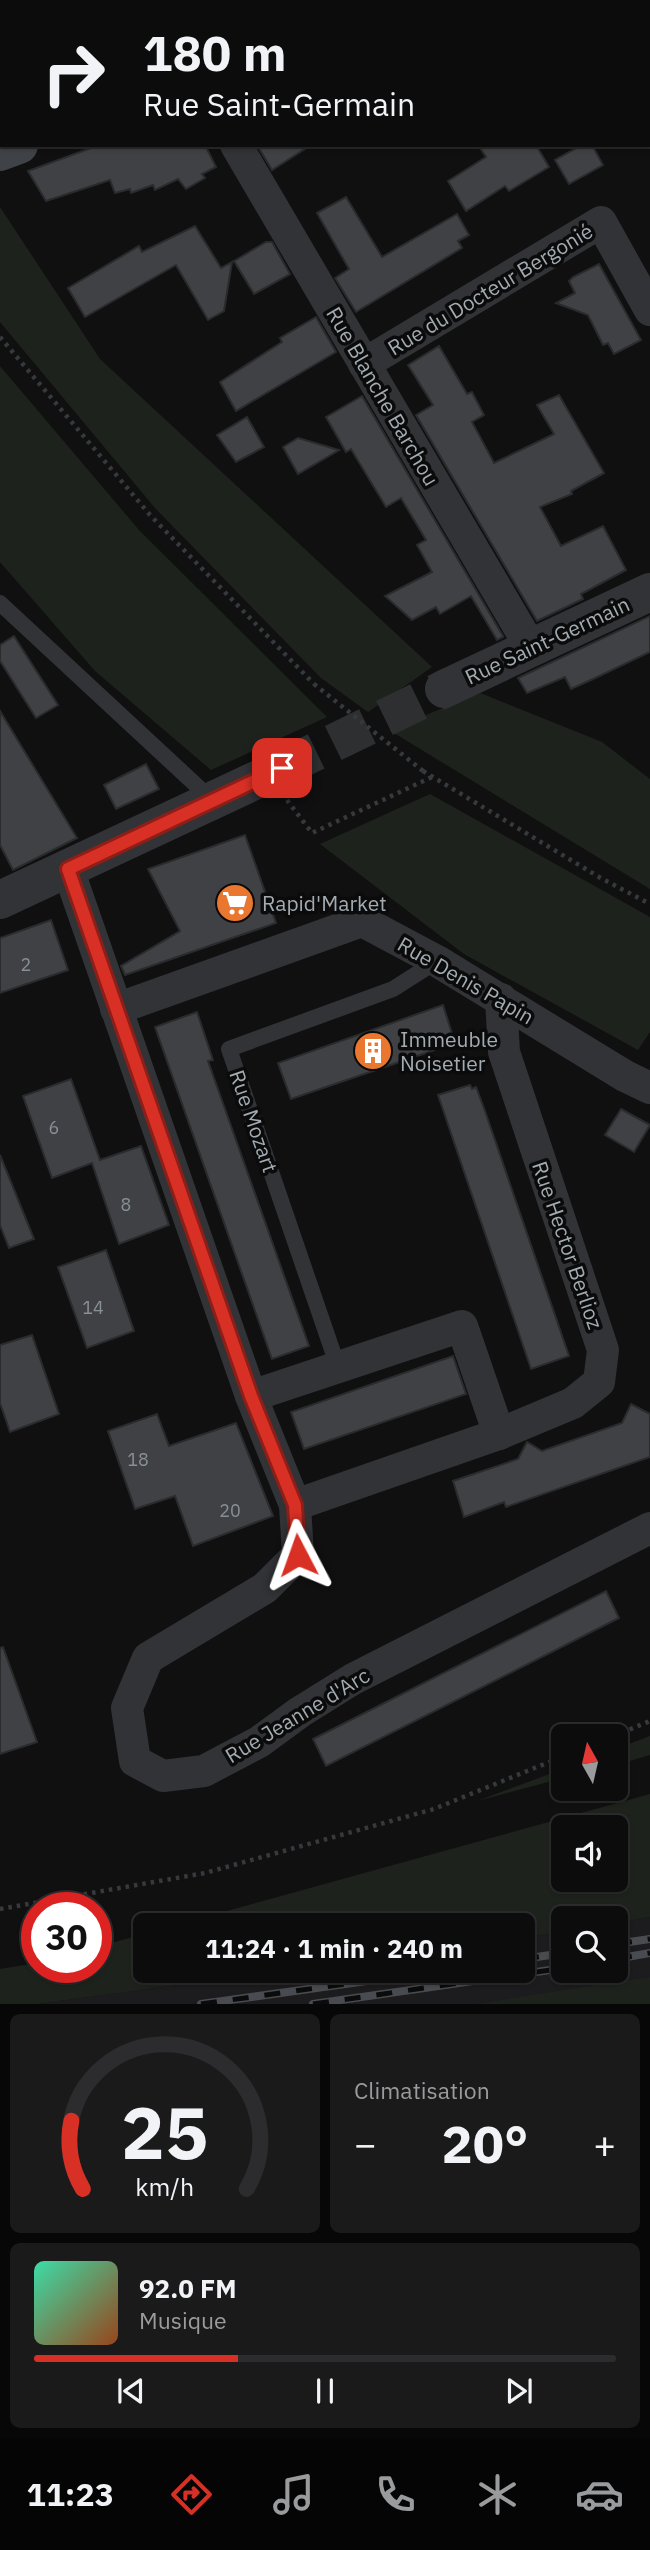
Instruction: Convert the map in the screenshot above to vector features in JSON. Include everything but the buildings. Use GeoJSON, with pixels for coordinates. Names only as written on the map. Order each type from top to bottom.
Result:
{"type":"FeatureCollection","features":[{"type":"Feature","properties":{"kind":"street","name":"Rue Blanche Barchou"},"geometry":{"type":"LineString","coordinates":[[237,147],[530,646]]}},
{"type":"Feature","properties":{"kind":"street","name":"Rue du Docteur Bergonié"},"geometry":{"type":"LineString","coordinates":[[364,364],[601,222],[650,310]]}},
{"type":"Feature","properties":{"kind":"street","name":"Rue Saint-Germain"},"geometry":{"type":"LineString","coordinates":[[444,689],[530,646],[650,592]]}},
{"type":"Feature","properties":{"kind":"street"},"geometry":{"type":"LineString","coordinates":[[0,900],[275,771]]}},
{"type":"Feature","properties":{"kind":"street","name":"Rue Jeanne d'Arc"},"geometry":{"type":"LineString","coordinates":[[68,869],[251,1396],[295,1505],[298,1555],[265,1588],[148,1658],[127,1708],[135,1761],[163,1776],[204,1771],[259,1742],[299,1712],[353,1679],[650,1528]]}},
{"type":"Feature","properties":{"kind":"street","name":"Rue Denis Papin"},"geometry":{"type":"LineString","coordinates":[[117,1009],[362,921],[437,961],[625,1076],[650,1088]]}},
{"type":"Feature","properties":{"kind":"street","name":"Rue Hector Berlioz"},"geometry":{"type":"LineString","coordinates":[[499,1434],[573,1403],[599,1382],[603,1350],[504,1052],[501,999]]}},
{"type":"Feature","properties":{"kind":"street"},"geometry":{"type":"LineString","coordinates":[[251,1396],[462,1326],[499,1434],[295,1505]]}},
{"type":"Feature","properties":{"kind":"lane"},"geometry":{"type":"LineString","coordinates":[[0,603],[213,801]]}},
{"type":"Feature","properties":{"kind":"lane","name":"Rue Mozart"},"geometry":{"type":"LineString","coordinates":[[338,1367],[229,1049],[393,989],[437,961]]}},
{"type":"Feature","properties":{"kind":"path"},"geometry":{"type":"LineString","coordinates":[[0,337],[150,515],[314,684],[432,777],[599,877],[650,904]]}},
{"type":"Feature","properties":{"kind":"path"},"geometry":{"type":"LineString","coordinates":[[275,771],[312,833],[432,777]]}},
{"type":"Feature","properties":{"kind":"path"},"geometry":{"type":"LineString","coordinates":[[628,1730],[650,1721]]}},
{"type":"Feature","properties":{"kind":"path"},"geometry":{"type":"LineString","coordinates":[[0,1909],[205,1872],[434,1809],[551,1761]]}},
{"type":"Feature","properties":{"kind":"shaded area"},"geometry":{"type":"Polygon","coordinates":[[[0,207],[100,359],[432,667],[368,712],[321,678],[155,508],[0,322],[0,207]]]}},
{"type":"Feature","properties":{"kind":"shaded area"},"geometry":{"type":"Polygon","coordinates":[[[0,366],[139,530],[327,717],[211,770],[95,671],[0,562],[0,366]]]}},
{"type":"Feature","properties":{"kind":"shaded area"},"geometry":{"type":"Polygon","coordinates":[[[480,693],[602,742],[650,779],[650,889],[389,730],[480,693]]]}},
{"type":"Feature","properties":{"kind":"shaded area"},"geometry":{"type":"Polygon","coordinates":[[[430,794],[650,917],[650,1032],[638,1050],[464,954],[320,844],[430,794]]]}},
{"type":"Feature","properties":{"kind":"shaded area"},"geometry":{"type":"Polygon","coordinates":[[[650,1736],[650,1755],[628,1761],[628,1744],[650,1736]]]}},
{"type":"Feature","properties":{"kind":"shaded area"},"geometry":{"type":"Polygon","coordinates":[[[551,1773],[551,1781],[477,1801],[551,1773]]]}},
{"type":"Feature","properties":{"kind":"shaded area"},"geometry":{"type":"Polygon","coordinates":[[[650,1794],[650,1917],[628,1921],[628,1906],[551,1906],[551,1934],[535,1936],[535,1913],[219,1913],[551,1821],[551,1892],[628,1892],[628,1815],[574,1815],[650,1794]]]}},
{"type":"Feature","properties":{"kind":"shaded area"},"geometry":{"type":"Polygon","coordinates":[[[650,1917],[650,1977],[628,1981],[628,1921],[650,1917]]]}},
{"type":"Feature","properties":{"kind":"shaded area"},"geometry":{"type":"Polygon","coordinates":[[[551,1934],[551,1983],[619,1983],[474,2004],[37,2004],[193,1983],[535,1983],[535,1936],[551,1934]]]}},
{"type":"Feature","properties":{"kind":"shaded area"},"geometry":{"type":"Polygon","coordinates":[[[133,1937],[133,1983],[193,1983],[37,2004],[0,2004],[0,1969],[21,1966],[21,1983],[112,1983],[112,1943],[133,1937]]]}},
{"type":"Feature","properties":{"kind":"shaded area"},"geometry":{"type":"Polygon","coordinates":[[[650,1977],[650,2004],[474,2004],[611,1983],[628,1983],[628,1980],[650,1977]]]}},
{"type":"Feature","properties":{"kind":"tunnel"},"geometry":{"type":"LineString","coordinates":[[282,768],[444,689]]}},
{"type":"Feature","properties":{"kind":"railway"},"geometry":{"type":"LineString","coordinates":[[628,1942],[650,1939]]}},
{"type":"Feature","properties":{"kind":"railway"},"geometry":{"type":"LineString","coordinates":[[628,1957],[650,1953]]}},
{"type":"Feature","properties":{"kind":"railway"},"geometry":{"type":"LineString","coordinates":[[535,1957],[551,1955]]}},
{"type":"Feature","properties":{"kind":"railway"},"geometry":{"type":"LineString","coordinates":[[313,2004],[551,1970]]}},
{"type":"Feature","properties":{"kind":"railway"},"geometry":{"type":"LineString","coordinates":[[201,2004],[352,1983]]}},
{"type":"Feature","properties":{"kind":"place","name":"Rapid'Market"},"geometry":{"type":"Point","coordinates":[235,903]}},
{"type":"Feature","properties":{"kind":"place","name":"Immeuble Noisetier"},"geometry":{"type":"Point","coordinates":[373,1051]}},
{"type":"Feature","properties":{"kind":"route"},"geometry":{"type":"LineString","coordinates":[[282,768],[68,869],[251,1396],[295,1505],[298,1555]]}}]}
